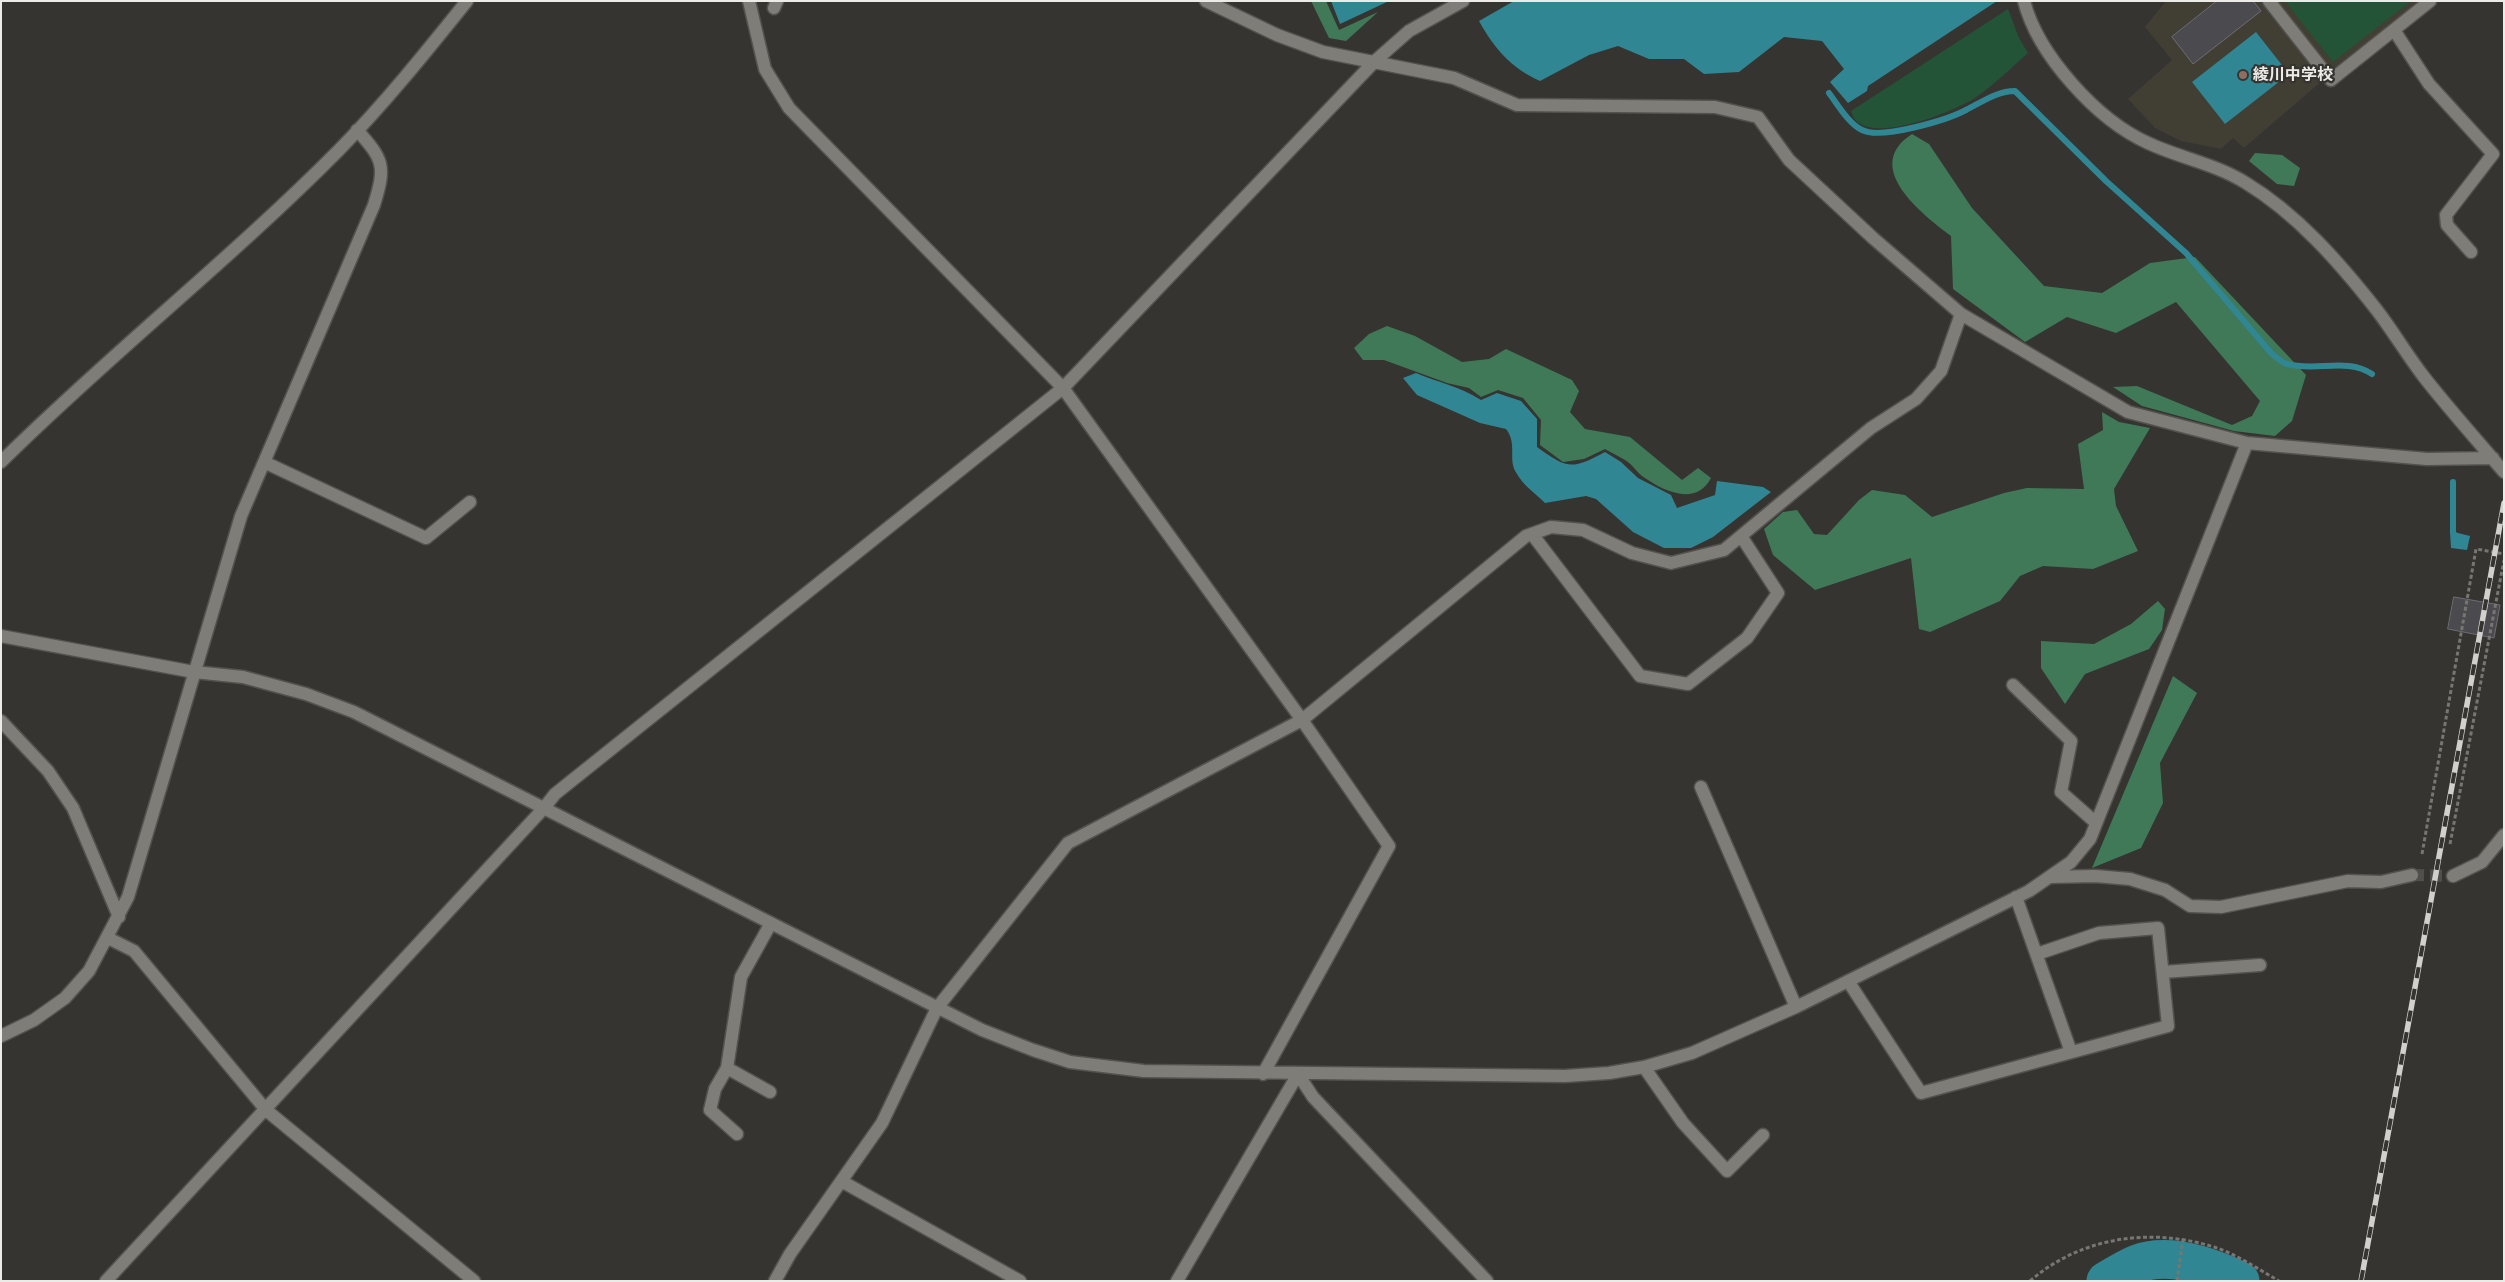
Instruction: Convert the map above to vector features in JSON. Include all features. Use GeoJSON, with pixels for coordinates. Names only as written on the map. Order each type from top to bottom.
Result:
{"type":"FeatureCollection","features":[{"type":"Feature","properties":{"kind":"street"},"geometry":{"type":"LineString","coordinates":[[1,462],[41,423],[281,206],[394,90],[468,1]]}},
{"type":"Feature","properties":{"kind":"street"},"geometry":{"type":"LineString","coordinates":[[748,1],[765,69],[789,108],[1063,388],[1302,720],[1389,846],[1263,1074]]}},
{"type":"Feature","properties":{"kind":"street"},"geometry":{"type":"LineString","coordinates":[[1206,1],[1277,35],[1323,52],[1454,78],[1517,105],[1715,107],[1758,117],[1789,160],[1873,238],[1961,314],[2128,412],[2247,443],[2427,459],[2493,458]]}},
{"type":"Feature","properties":{"kind":"street"},"geometry":{"type":"LineString","coordinates":[[106,1281],[266,1110],[555,794],[1063,388],[1375,61],[1409,31],[1463,1]]}},
{"type":"Feature","properties":{"kind":"street"},"geometry":{"type":"LineString","coordinates":[[2024,1],[2034,27],[2064,75],[2106,116],[2147,143],[2219,169],[2246,182],[2301,226],[2376,309],[2423,376],[2504,472]]}},
{"type":"Feature","properties":{"kind":"street"},"geometry":{"type":"LineString","coordinates":[[2269,1],[2331,80],[2430,1]]}},
{"type":"Feature","properties":{"kind":"street"},"geometry":{"type":"LineString","coordinates":[[2394,30],[2429,84],[2493,154],[2446,215],[2447,226],[2471,252]]}},
{"type":"Feature","properties":{"kind":"street"},"geometry":{"type":"LineString","coordinates":[[1,1036],[34,1020],[65,998],[89,971],[128,897],[241,516],[374,205],[383,176],[377,152],[357,130]]}},
{"type":"Feature","properties":{"kind":"street"},"geometry":{"type":"LineString","coordinates":[[775,1281],[790,1254],[882,1123],[937,1008],[1068,843],[1302,720],[1526,536],[1551,527],[1583,530],[1632,553],[1672,564],[1724,550],[1871,428],[1916,398],[1942,371],[1961,314]]}},
{"type":"Feature","properties":{"kind":"street"},"geometry":{"type":"LineString","coordinates":[[1,636],[194,672],[243,677],[306,694],[354,712],[937,1008],[990,1033],[1070,1062],[1144,1072],[1565,1076],[1609,1074],[1644,1067],[1692,1053],[1796,1007],[2016,897],[2052,877],[2071,862],[2090,839],[2247,443]]}},
{"type":"Feature","properties":{"kind":"street"},"geometry":{"type":"LineString","coordinates":[[264,462],[426,538],[470,502]]}},
{"type":"Feature","properties":{"kind":"street"},"geometry":{"type":"LineString","coordinates":[[1532,534],[1640,676],[1688,684],[1746,638],[1778,593],[1741,536]]}},
{"type":"Feature","properties":{"kind":"street"},"geometry":{"type":"LineString","coordinates":[[2013,685],[2071,742],[2061,792],[2096,822]]}},
{"type":"Feature","properties":{"kind":"street"},"geometry":{"type":"LineString","coordinates":[[1,721],[48,771],[73,808],[119,917]]}},
{"type":"Feature","properties":{"kind":"street"},"geometry":{"type":"LineString","coordinates":[[1701,787],[1796,1007]]}},
{"type":"Feature","properties":{"kind":"street"},"geometry":{"type":"LineString","coordinates":[[2453,876],[2482,862],[2504,834]]}},
{"type":"Feature","properties":{"kind":"street"},"geometry":{"type":"LineString","coordinates":[[2052,877],[2095,876],[2130,879],[2165,890],[2190,906],[2221,906],[2348,881],[2381,882],[2412,875]]}},
{"type":"Feature","properties":{"kind":"street"},"geometry":{"type":"LineString","coordinates":[[2016,897],[2071,1052]]}},
{"type":"Feature","properties":{"kind":"street"},"geometry":{"type":"LineString","coordinates":[[737,1134],[710,1110],[715,1089],[727,1068],[742,977],[771,923]]}},
{"type":"Feature","properties":{"kind":"street"},"geometry":{"type":"LineString","coordinates":[[1848,980],[1921,1093],[2168,1026],[2158,928],[2099,933],[2036,954]]}},
{"type":"Feature","properties":{"kind":"street"},"geometry":{"type":"LineString","coordinates":[[108,938],[134,951],[266,1110],[474,1281]]}},
{"type":"Feature","properties":{"kind":"street"},"geometry":{"type":"LineString","coordinates":[[2163,972],[2260,965]]}},
{"type":"Feature","properties":{"kind":"street"},"geometry":{"type":"LineString","coordinates":[[1644,1067],[1683,1123],[1727,1171],[1763,1135]]}},
{"type":"Feature","properties":{"kind":"street"},"geometry":{"type":"LineString","coordinates":[[727,1068],[770,1092]]}},
{"type":"Feature","properties":{"kind":"street"},"geometry":{"type":"LineString","coordinates":[[1176,1281],[1298,1074]]}},
{"type":"Feature","properties":{"kind":"street"},"geometry":{"type":"LineString","coordinates":[[1298,1074],[1313,1097],[1487,1281]]}},
{"type":"Feature","properties":{"kind":"street"},"geometry":{"type":"LineString","coordinates":[[842,1182],[1020,1281]]}},
{"type":"Feature","properties":{"kind":"path"},"geometry":{"type":"LineString","coordinates":[[2422,854],[2476,549],[2504,554]]}},
{"type":"Feature","properties":{"kind":"path"},"geometry":{"type":"LineString","coordinates":[[2450,844],[2504,560]]}},
{"type":"Feature","properties":{"kind":"path"},"geometry":{"type":"LineString","coordinates":[[2030,1281],[2048,1266],[2083,1250],[2116,1239],[2142,1237],[2183,1239],[2216,1247],[2279,1281]]}},
{"type":"Feature","properties":{"kind":"path"},"geometry":{"type":"LineString","coordinates":[[2178,1281],[2183,1239]]}},
{"type":"Feature","properties":{"kind":"shaded area","name":"綾川中学校"},"geometry":{"type":"Polygon","coordinates":[[[2166,1],[2423,1],[2316,86],[2244,148],[2233,138],[2221,149],[2181,141],[2155,128],[2128,99],[2172,60],[2145,27],[2166,1]]]}},
{"type":"Feature","properties":{"kind":"green space"},"geometry":{"type":"Polygon","coordinates":[[[1311,1],[1326,1],[1339,30],[1378,12],[1346,41],[1329,38],[1311,1]]]}},
{"type":"Feature","properties":{"kind":"green space"},"geometry":{"type":"Polygon","coordinates":[[[2285,1],[2411,1],[2333,62],[2285,1]]]}},
{"type":"Feature","properties":{"kind":"green space"},"geometry":{"type":"Polygon","coordinates":[[[2008,9],[2019,38],[2028,53],[1982,93],[1965,104],[1935,117],[1900,126],[1870,127],[1859,123],[1855,119],[1851,111],[2008,9]]]}},
{"type":"Feature","properties":{"kind":"green space"},"geometry":{"type":"Polygon","coordinates":[[[1912,134],[1929,144],[1972,208],[2044,286],[2102,293],[2150,263],[2195,257],[2306,375],[2292,421],[2275,436],[2234,431],[2142,406],[2113,387],[2137,386],[2232,425],[2252,416],[2260,401],[2176,302],[2116,333],[2067,317],[2025,342],[1953,289],[1951,236],[1912,203],[1894,175],[1892,161],[1898,147],[1912,134]]]}},
{"type":"Feature","properties":{"kind":"green space"},"geometry":{"type":"Polygon","coordinates":[[[2255,153],[2282,155],[2300,168],[2294,186],[2277,184],[2249,161],[2255,153]]]}},
{"type":"Feature","properties":{"kind":"green space"},"geometry":{"type":"Polygon","coordinates":[[[1387,326],[1415,336],[1462,362],[1489,359],[1506,349],[1572,380],[1579,391],[1570,412],[1585,429],[1630,437],[1682,480],[1698,468],[1711,478],[1705,487],[1697,492],[1679,494],[1650,482],[1627,462],[1605,449],[1584,459],[1563,462],[1540,445],[1541,420],[1523,398],[1498,390],[1481,397],[1469,388],[1447,383],[1384,360],[1363,360],[1354,348],[1369,334],[1387,326]]]}},
{"type":"Feature","properties":{"kind":"green space"},"geometry":{"type":"Polygon","coordinates":[[[2102,412],[2119,422],[2150,428],[2114,489],[2116,506],[2138,551],[2093,569],[2043,566],[2020,576],[2000,601],[1930,632],[1919,629],[1911,558],[1815,590],[1773,555],[1764,529],[1783,512],[1797,510],[1814,534],[1827,535],[1859,500],[1872,490],[1905,495],[1932,517],[2004,493],[2027,488],[2084,489],[2078,444],[2103,430],[2102,412]]]}},
{"type":"Feature","properties":{"kind":"green space"},"geometry":{"type":"Polygon","coordinates":[[[2158,601],[2165,609],[2162,630],[2149,649],[2085,674],[2065,704],[2041,668],[2041,641],[2094,644],[2131,624],[2158,601]]]}},
{"type":"Feature","properties":{"kind":"green space"},"geometry":{"type":"Polygon","coordinates":[[[2173,676],[2197,693],[2160,763],[2163,803],[2141,848],[2092,868],[2173,676]]]}},
{"type":"Feature","properties":{"kind":"water"},"geometry":{"type":"Polygon","coordinates":[[[1331,1],[1389,1],[1340,24],[1331,1]]]}},
{"type":"Feature","properties":{"kind":"water"},"geometry":{"type":"Polygon","coordinates":[[[1514,1],[1997,1],[1868,86],[1867,91],[1848,103],[1830,82],[1844,69],[1822,41],[1784,37],[1739,72],[1704,74],[1684,59],[1649,59],[1618,46],[1589,55],[1540,81],[1520,70],[1504,56],[1479,21],[1514,1]]]}},
{"type":"Feature","properties":{"kind":"water"},"geometry":{"type":"Polygon","coordinates":[[[2256,32],[2289,74],[2225,124],[2192,82],[2256,32]]]}},
{"type":"Feature","properties":{"kind":"water"},"geometry":{"type":"Polygon","coordinates":[[[1416,373],[1457,388],[1481,400],[1497,393],[1521,401],[1537,419],[1537,447],[1547,454],[1563,463],[1577,464],[1605,452],[1621,462],[1638,478],[1671,495],[1677,508],[1715,495],[1717,481],[1763,487],[1771,492],[1713,537],[1691,548],[1664,548],[1633,532],[1596,499],[1586,496],[1545,503],[1523,482],[1514,469],[1510,435],[1506,429],[1480,423],[1417,395],[1403,378],[1416,373]]]}},
{"type":"Feature","properties":{"kind":"water"},"geometry":{"type":"Polygon","coordinates":[[[2450,531],[2470,536],[2467,550],[2451,548],[2450,531]]]}},
{"type":"Feature","properties":{"kind":"building"},"geometry":{"type":"Polygon","coordinates":[[[2217,1],[2253,1],[2261,11],[2193,64],[2172,37],[2217,1]]]}},
{"type":"Feature","properties":{"kind":"building"},"geometry":{"type":"Polygon","coordinates":[[[2454,597],[2500,605],[2494,638],[2448,629],[2454,597]]]}},
{"type":"Feature","properties":{"kind":"waterway"},"geometry":{"type":"LineString","coordinates":[[1829,93],[1844,114],[1857,127],[1871,132],[1884,132],[1914,128],[1944,119],[1996,95],[2015,91],[2106,181],[2186,253],[2279,360],[2285,363],[2309,367],[2352,366],[2372,374]]}},
{"type":"Feature","properties":{"kind":"waterway"},"geometry":{"type":"LineString","coordinates":[[2453,482],[2453,533],[2458,539]]}},
{"type":"Feature","properties":{"kind":"waterway"},"geometry":{"type":"LineString","coordinates":[[2106,1281],[2137,1264],[2163,1260],[2176,1260],[2203,1266],[2240,1281]]}},
{"type":"Feature","properties":{"kind":"tunnel"},"geometry":{"type":"LineString","coordinates":[[2412,875],[2453,876]]}},
{"type":"Feature","properties":{"kind":"railway"},"geometry":{"type":"LineString","coordinates":[[2361,1281],[2504,503]]}},
{"type":"Feature","properties":{"kind":"place","name":"綾川中学校"},"geometry":{"type":"Point","coordinates":[2243,75]}}]}
